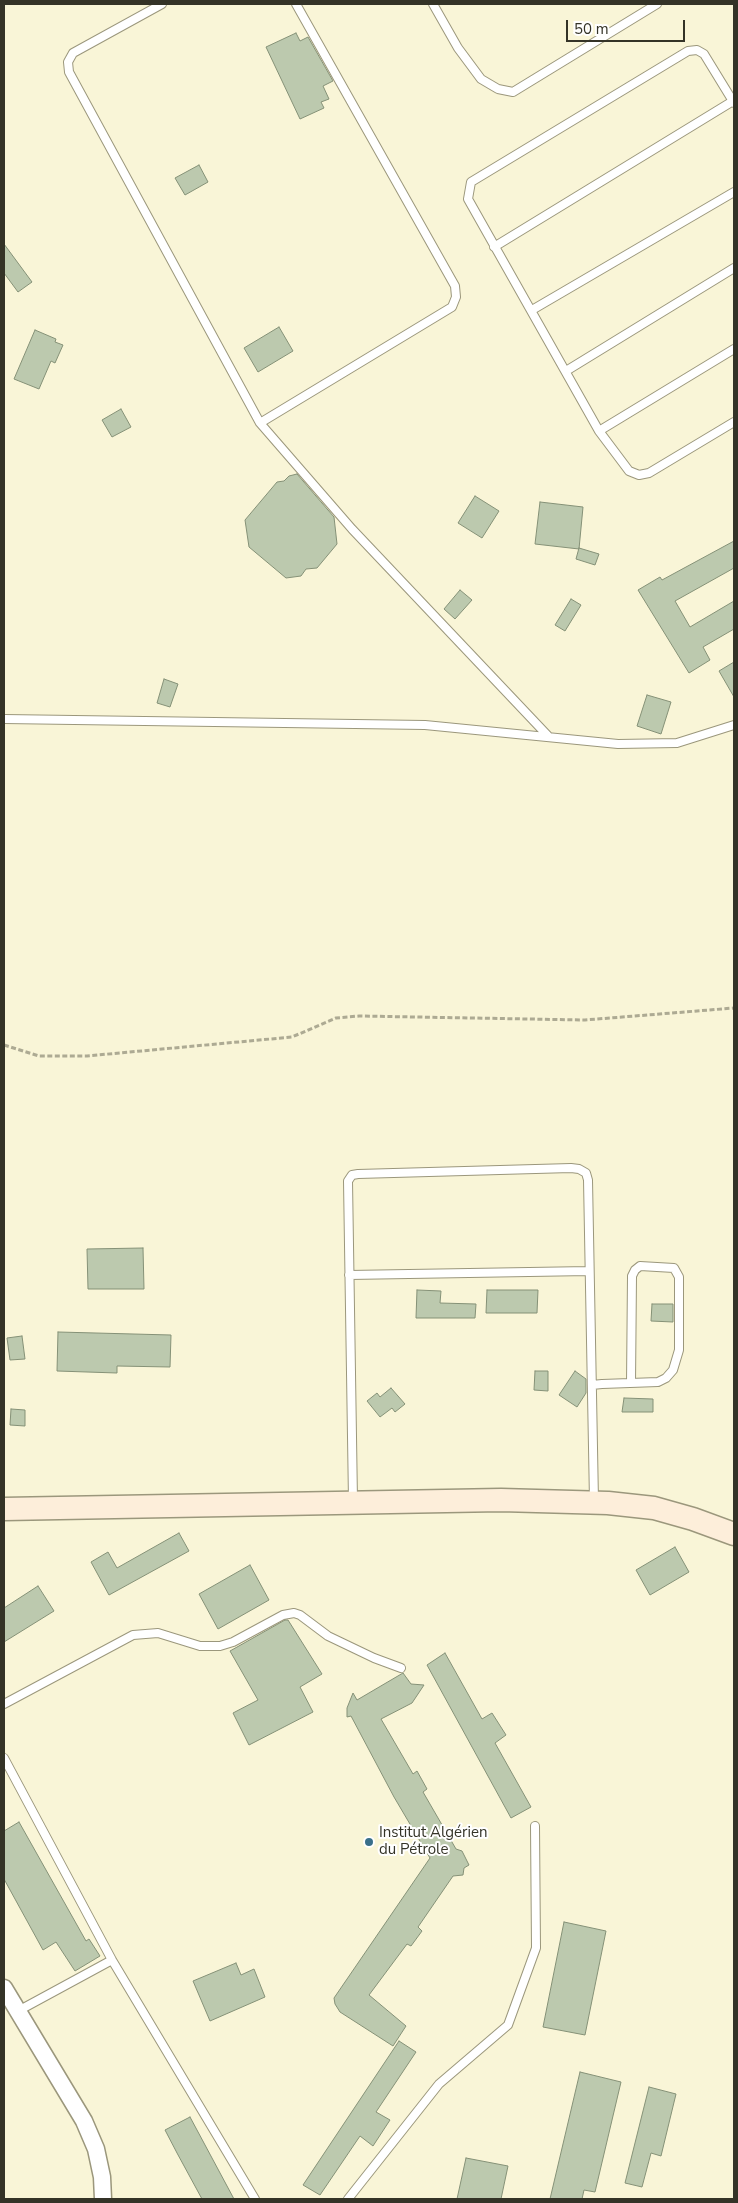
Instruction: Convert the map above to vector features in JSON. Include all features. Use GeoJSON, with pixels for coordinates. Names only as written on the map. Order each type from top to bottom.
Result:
{"type":"FeatureCollection","features":[{"type":"Feature","properties":{"kind":"main road"},"geometry":{"type":"LineString","coordinates":[[4,1509],[501,1500],[594,1503],[654,1508],[693,1519],[734,1534]]}},
{"type":"Feature","properties":{"kind":"street"},"geometry":{"type":"LineString","coordinates":[[4,1988],[84,2121],[96,2149],[102,2177],[103,2199]]}},
{"type":"Feature","properties":{"kind":"lane"},"geometry":{"type":"LineString","coordinates":[[162,4],[73,53],[68,62],[69,72],[260,423],[352,529],[549,737]]}},
{"type":"Feature","properties":{"kind":"lane"},"geometry":{"type":"LineString","coordinates":[[260,423],[452,307],[456,297],[455,286],[296,4]]}},
{"type":"Feature","properties":{"kind":"lane"},"geometry":{"type":"LineString","coordinates":[[432,4],[458,48],[480,79],[498,89],[513,92],[657,4]]}},
{"type":"Feature","properties":{"kind":"lane"},"geometry":{"type":"LineString","coordinates":[[494,247],[733,102],[704,54],[697,50],[688,50],[471,182],[468,199],[494,247],[532,310],[599,431],[629,471],[639,475],[649,473],[734,422]]}},
{"type":"Feature","properties":{"kind":"lane"},"geometry":{"type":"LineString","coordinates":[[532,310],[734,192]]}},
{"type":"Feature","properties":{"kind":"lane"},"geometry":{"type":"LineString","coordinates":[[566,371],[734,268]]}},
{"type":"Feature","properties":{"kind":"lane"},"geometry":{"type":"LineString","coordinates":[[599,431],[734,349]]}},
{"type":"Feature","properties":{"kind":"lane"},"geometry":{"type":"LineString","coordinates":[[4,720],[425,725],[618,744],[677,743],[734,725]]}},
{"type":"Feature","properties":{"kind":"lane"},"geometry":{"type":"LineString","coordinates":[[353,1503],[347,1188],[352,1175],[571,1168],[579,1168],[586,1173],[588,1180],[594,1503]]}},
{"type":"Feature","properties":{"kind":"lane"},"geometry":{"type":"LineString","coordinates":[[592,1385],[658,1382],[666,1378],[673,1370],[678,1358],[679,1277],[674,1268],[640,1266],[632,1276],[631,1383]]}},
{"type":"Feature","properties":{"kind":"lane"},"geometry":{"type":"LineString","coordinates":[[349,1274],[589,1271]]}},
{"type":"Feature","properties":{"kind":"lane"},"geometry":{"type":"LineString","coordinates":[[4,1704],[134,1635],[158,1633],[200,1646],[220,1646],[233,1642],[283,1615],[294,1613],[300,1614],[328,1636],[374,1658],[401,1668]]}},
{"type":"Feature","properties":{"kind":"lane"},"geometry":{"type":"LineString","coordinates":[[4,1758],[112,1960],[255,2199]]}},
{"type":"Feature","properties":{"kind":"lane"},"geometry":{"type":"LineString","coordinates":[[348,2199],[439,2084],[508,2025],[536,1948],[535,1826]]}},
{"type":"Feature","properties":{"kind":"lane"},"geometry":{"type":"LineString","coordinates":[[18,2011],[112,1960]]}},
{"type":"Feature","properties":{"kind":"path"},"geometry":{"type":"LineString","coordinates":[[4,1045],[39,1056],[87,1056],[292,1037],[336,1018],[359,1016],[585,1020],[734,1008]]}},
{"type":"Feature","properties":{"kind":"building"},"geometry":{"type":"Polygon","coordinates":[[[296,33],[300,41],[308,37],[333,81],[323,86],[329,99],[321,102],[324,108],[300,119],[266,47],[296,33]]]}},
{"type":"Feature","properties":{"kind":"building"},"geometry":{"type":"Polygon","coordinates":[[[199,165],[208,182],[185,195],[175,178],[199,165]]]}},
{"type":"Feature","properties":{"kind":"building"},"geometry":{"type":"Polygon","coordinates":[[[4,244],[32,282],[18,292],[4,273],[4,244]]]}},
{"type":"Feature","properties":{"kind":"building"},"geometry":{"type":"Polygon","coordinates":[[[279,327],[293,351],[258,372],[244,348],[279,327]]]}},
{"type":"Feature","properties":{"kind":"building"},"geometry":{"type":"Polygon","coordinates":[[[35,330],[56,339],[55,342],[63,345],[55,363],[51,361],[39,389],[14,379],[35,330]]]}},
{"type":"Feature","properties":{"kind":"building"},"geometry":{"type":"Polygon","coordinates":[[[121,409],[131,427],[112,437],[102,420],[121,409]]]}},
{"type":"Feature","properties":{"kind":"building"},"geometry":{"type":"Polygon","coordinates":[[[297,474],[334,517],[337,544],[317,568],[306,569],[301,576],[286,578],[249,547],[245,520],[277,482],[284,481],[289,476],[297,474]]]}},
{"type":"Feature","properties":{"kind":"building"},"geometry":{"type":"Polygon","coordinates":[[[475,496],[499,511],[482,538],[458,523],[475,496]]]}},
{"type":"Feature","properties":{"kind":"building"},"geometry":{"type":"Polygon","coordinates":[[[540,502],[583,507],[579,549],[535,544],[540,502]]]}},
{"type":"Feature","properties":{"kind":"building"},"geometry":{"type":"Polygon","coordinates":[[[734,541],[734,568],[675,601],[690,627],[734,601],[734,629],[703,647],[710,660],[689,673],[638,590],[660,577],[662,580],[734,541]]]}},
{"type":"Feature","properties":{"kind":"building"},"geometry":{"type":"Polygon","coordinates":[[[579,548],[599,554],[595,565],[576,559],[579,548]]]}},
{"type":"Feature","properties":{"kind":"building"},"geometry":{"type":"Polygon","coordinates":[[[460,590],[472,600],[455,619],[444,609],[460,590]]]}},
{"type":"Feature","properties":{"kind":"building"},"geometry":{"type":"Polygon","coordinates":[[[571,599],[581,605],[565,631],[555,625],[571,599]]]}},
{"type":"Feature","properties":{"kind":"building"},"geometry":{"type":"Polygon","coordinates":[[[734,662],[734,697],[719,671],[734,662]]]}},
{"type":"Feature","properties":{"kind":"building"},"geometry":{"type":"Polygon","coordinates":[[[164,679],[178,684],[170,707],[157,703],[164,679]]]}},
{"type":"Feature","properties":{"kind":"building"},"geometry":{"type":"Polygon","coordinates":[[[647,695],[671,702],[661,734],[637,726],[647,695]]]}},
{"type":"Feature","properties":{"kind":"building"},"geometry":{"type":"Polygon","coordinates":[[[143,1248],[144,1289],[88,1289],[87,1249],[143,1248]]]}},
{"type":"Feature","properties":{"kind":"building"},"geometry":{"type":"Polygon","coordinates":[[[417,1290],[441,1291],[440,1303],[476,1304],[475,1318],[416,1318],[417,1290]]]}},
{"type":"Feature","properties":{"kind":"building"},"geometry":{"type":"Polygon","coordinates":[[[487,1290],[538,1290],[537,1313],[486,1313],[487,1290]]]}},
{"type":"Feature","properties":{"kind":"building"},"geometry":{"type":"Polygon","coordinates":[[[652,1304],[673,1304],[673,1322],[651,1321],[652,1304]]]}},
{"type":"Feature","properties":{"kind":"building"},"geometry":{"type":"Polygon","coordinates":[[[58,1332],[171,1335],[170,1367],[117,1366],[117,1373],[57,1371],[58,1332]]]}},
{"type":"Feature","properties":{"kind":"building"},"geometry":{"type":"Polygon","coordinates":[[[22,1336],[25,1359],[10,1360],[7,1338],[22,1336]]]}},
{"type":"Feature","properties":{"kind":"building"},"geometry":{"type":"Polygon","coordinates":[[[535,1371],[548,1371],[548,1391],[534,1390],[535,1371]]]}},
{"type":"Feature","properties":{"kind":"building"},"geometry":{"type":"Polygon","coordinates":[[[575,1371],[586,1379],[586,1393],[577,1407],[559,1395],[575,1371]]]}},
{"type":"Feature","properties":{"kind":"building"},"geometry":{"type":"Polygon","coordinates":[[[391,1388],[405,1404],[395,1412],[392,1408],[380,1417],[367,1401],[377,1393],[380,1397],[391,1388]]]}},
{"type":"Feature","properties":{"kind":"building"},"geometry":{"type":"Polygon","coordinates":[[[624,1398],[653,1399],[653,1412],[622,1412],[624,1398]]]}},
{"type":"Feature","properties":{"kind":"building"},"geometry":{"type":"Polygon","coordinates":[[[11,1409],[25,1410],[25,1426],[10,1425],[11,1409]]]}},
{"type":"Feature","properties":{"kind":"building"},"geometry":{"type":"Polygon","coordinates":[[[179,1533],[189,1551],[109,1595],[91,1562],[108,1552],[117,1568],[179,1533]]]}},
{"type":"Feature","properties":{"kind":"building"},"geometry":{"type":"Polygon","coordinates":[[[675,1547],[689,1572],[650,1595],[636,1570],[675,1547]]]}},
{"type":"Feature","properties":{"kind":"building"},"geometry":{"type":"Polygon","coordinates":[[[250,1565],[269,1600],[218,1629],[199,1594],[250,1565]]]}},
{"type":"Feature","properties":{"kind":"building"},"geometry":{"type":"Polygon","coordinates":[[[38,1586],[54,1611],[4,1642],[4,1608],[38,1586]]]}},
{"type":"Feature","properties":{"kind":"building"},"geometry":{"type":"Polygon","coordinates":[[[288,1620],[322,1674],[300,1687],[313,1712],[249,1745],[233,1713],[258,1700],[230,1651],[288,1620]]]}},
{"type":"Feature","properties":{"kind":"building"},"geometry":{"type":"Polygon","coordinates":[[[445,1653],[482,1719],[492,1713],[506,1735],[495,1743],[531,1807],[511,1818],[427,1665],[445,1653]]]}},
{"type":"Feature","properties":{"kind":"building"},"geometry":{"type":"Polygon","coordinates":[[[403,1673],[411,1684],[424,1685],[412,1703],[381,1719],[413,1774],[417,1771],[427,1789],[423,1792],[456,1849],[462,1851],[469,1865],[464,1868],[463,1875],[453,1876],[418,1927],[422,1931],[411,1946],[407,1944],[369,1995],[406,2026],[393,2046],[340,2012],[334,1998],[430,1858],[394,1797],[351,1716],[347,1717],[347,1708],[353,1693],[357,1700],[403,1673]]]}},
{"type":"Feature","properties":{"kind":"building"},"geometry":{"type":"Polygon","coordinates":[[[19,1822],[86,1941],[89,1939],[100,1956],[75,1971],[56,1942],[43,1950],[4,1879],[4,1831],[19,1822]]]}},
{"type":"Feature","properties":{"kind":"building"},"geometry":{"type":"Polygon","coordinates":[[[564,1922],[606,1931],[585,2035],[543,2027],[564,1922]]]}},
{"type":"Feature","properties":{"kind":"building"},"geometry":{"type":"Polygon","coordinates":[[[236,1963],[241,1975],[254,1969],[265,1997],[210,2021],[193,1981],[236,1963]]]}},
{"type":"Feature","properties":{"kind":"building"},"geometry":{"type":"Polygon","coordinates":[[[399,2041],[416,2052],[376,2112],[390,2120],[373,2146],[360,2136],[320,2195],[303,2185],[399,2041]]]}},
{"type":"Feature","properties":{"kind":"building"},"geometry":{"type":"Polygon","coordinates":[[[580,2072],[621,2082],[595,2192],[584,2190],[582,2199],[550,2199],[580,2072]]]}},
{"type":"Feature","properties":{"kind":"building"},"geometry":{"type":"Polygon","coordinates":[[[649,2087],[676,2094],[661,2156],[651,2153],[642,2187],[625,2183],[649,2087]]]}},
{"type":"Feature","properties":{"kind":"building"},"geometry":{"type":"Polygon","coordinates":[[[190,2117],[234,2199],[202,2199],[177,2153],[165,2130],[190,2117]]]}},
{"type":"Feature","properties":{"kind":"building"},"geometry":{"type":"Polygon","coordinates":[[[466,2158],[508,2166],[501,2199],[457,2199],[466,2158]]]}},
{"type":"Feature","properties":{"kind":"place","name":"Institut Algérien du Pétrole"},"geometry":{"type":"Point","coordinates":[369,1842]}}]}
